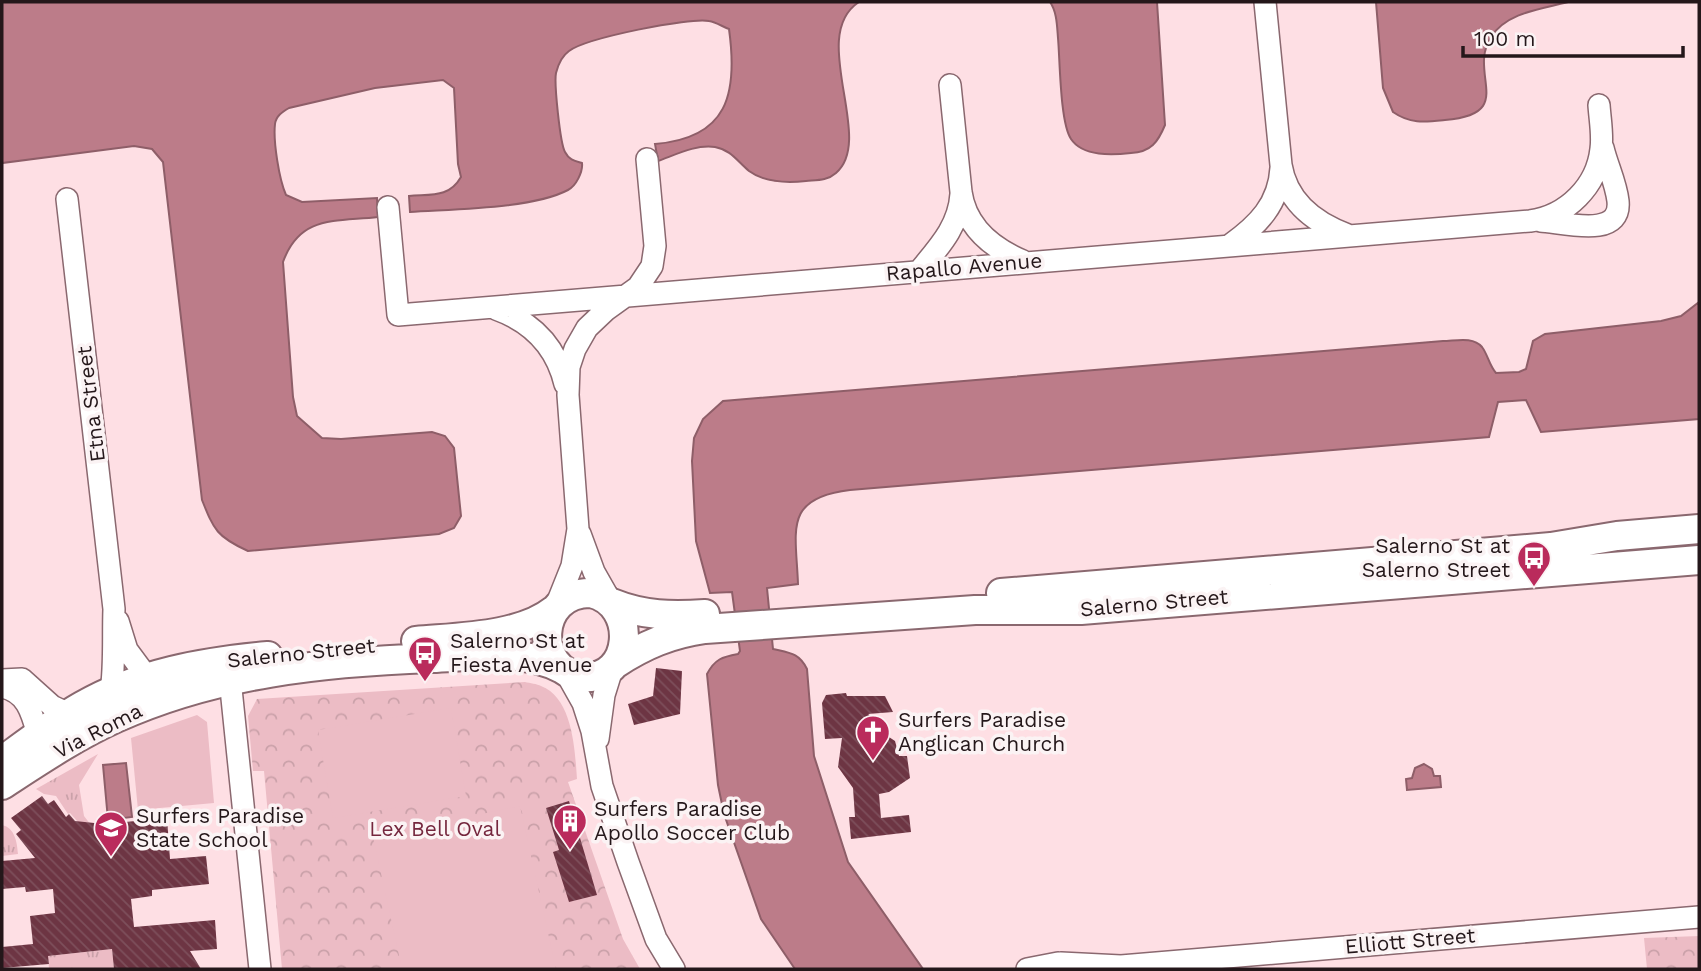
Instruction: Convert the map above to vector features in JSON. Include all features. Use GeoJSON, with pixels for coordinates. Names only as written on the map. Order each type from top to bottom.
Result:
{"type":"FeatureCollection","features":[{"type":"Feature","properties":{"kind":"main road","name":"Salerno Street"},"geometry":{"type":"LineString","coordinates":[[1580,557],[1617,536],[1699,529]]}},
{"type":"Feature","properties":{"kind":"main road","name":"Salerno Street"},"geometry":{"type":"LineString","coordinates":[[612,602],[653,615],[734,619],[926,606],[1081,610],[1580,557],[1699,560]]}},
{"type":"Feature","properties":{"kind":"main road"},"geometry":{"type":"LineString","coordinates":[[587,593],[597,594],[612,602],[620,616],[624,637],[621,652],[614,665],[590,677],[564,670],[553,658],[548,644],[548,628],[555,608],[570,596],[587,593]]}},
{"type":"Feature","properties":{"kind":"main road","name":"Salerno Street"},"geometry":{"type":"LineString","coordinates":[[158,674],[215,661],[513,630],[534,623],[555,608]]}},
{"type":"Feature","properties":{"kind":"main road","name":"Salerno Street"},"geometry":{"type":"LineString","coordinates":[[614,665],[659,639],[734,619]]}},
{"type":"Feature","properties":{"kind":"main road","name":"Salerno Street"},"geometry":{"type":"LineString","coordinates":[[199,688],[230,680],[319,666],[401,659],[497,655],[538,659],[564,670]]}},
{"type":"Feature","properties":{"kind":"main road","name":"Via Roma"},"geometry":{"type":"LineString","coordinates":[[2,761],[53,725],[111,692],[158,674]]}},
{"type":"Feature","properties":{"kind":"main road","name":"Via Roma"},"geometry":{"type":"LineString","coordinates":[[2,785],[53,725],[138,709],[199,688]]}},
{"type":"Feature","properties":{"kind":"street"},"geometry":{"type":"LineString","coordinates":[[1265,2],[1281,165],[1286,184],[1305,211],[1325,226],[1350,236]]}},
{"type":"Feature","properties":{"kind":"street"},"geometry":{"type":"LineString","coordinates":[[950,85],[961,192],[968,214],[982,236],[1025,262]]}},
{"type":"Feature","properties":{"kind":"street","name":"Rapallo Avenue"},"geometry":{"type":"LineString","coordinates":[[1530,221],[1558,213],[1581,194],[1597,167],[1601,139],[1599,105]]}},
{"type":"Feature","properties":{"kind":"street","name":"Rapallo Avenue"},"geometry":{"type":"LineString","coordinates":[[388,207],[398,315],[1530,221],[1596,227],[1613,218],[1618,200],[1601,139]]}},
{"type":"Feature","properties":{"kind":"street"},"geometry":{"type":"LineString","coordinates":[[647,159],[657,257],[665,271],[676,282],[692,290]]}},
{"type":"Feature","properties":{"kind":"street"},"geometry":{"type":"LineString","coordinates":[[1228,246],[1251,229],[1267,211],[1279,185],[1281,165]]}},
{"type":"Feature","properties":{"kind":"street"},"geometry":{"type":"LineString","coordinates":[[920,270],[949,234],[957,217],[961,192]]}},
{"type":"Feature","properties":{"kind":"street","name":"Etna Street"},"geometry":{"type":"LineString","coordinates":[[67,199],[114,609],[112,653],[115,667],[111,692]]}},
{"type":"Feature","properties":{"kind":"street"},"geometry":{"type":"LineString","coordinates":[[555,608],[572,566],[578,528],[568,404],[569,367],[579,341],[597,318],[627,296],[648,275],[655,246]]}},
{"type":"Feature","properties":{"kind":"street"},"geometry":{"type":"LineString","coordinates":[[491,308],[520,320],[545,340],[561,371],[568,404]]}},
{"type":"Feature","properties":{"kind":"street"},"geometry":{"type":"LineString","coordinates":[[578,528],[594,572],[612,602]]}},
{"type":"Feature","properties":{"kind":"street","name":"Etna Street"},"geometry":{"type":"LineString","coordinates":[[114,609],[127,650],[158,674]]}},
{"type":"Feature","properties":{"kind":"street"},"geometry":{"type":"LineString","coordinates":[[597,748],[604,695],[614,665]]}},
{"type":"Feature","properties":{"kind":"street"},"geometry":{"type":"LineString","coordinates":[[564,670],[583,703],[597,748],[602,786],[656,939],[674,969]]}},
{"type":"Feature","properties":{"kind":"street"},"geometry":{"type":"LineString","coordinates":[[2,680],[22,680],[52,706],[53,725]]}},
{"type":"Feature","properties":{"kind":"street"},"geometry":{"type":"LineString","coordinates":[[230,680],[260,969]]}},
{"type":"Feature","properties":{"kind":"street"},"geometry":{"type":"LineString","coordinates":[[2,687],[24,699],[53,725]]}},
{"type":"Feature","properties":{"kind":"street","name":"Elliott Street"},"geometry":{"type":"LineString","coordinates":[[1027,969],[1060,966],[1115,968],[1699,917]]}},
{"type":"Feature","properties":{"kind":"green space","name":"Lex Bell Oval"},"geometry":{"type":"Polygon","coordinates":[[[525,682],[552,692],[566,713],[573,740],[577,779],[568,782],[623,939],[640,969],[282,969],[264,771],[253,771],[248,716],[257,699],[525,682]]]}},
{"type":"Feature","properties":{"kind":"green space"},"geometry":{"type":"Polygon","coordinates":[[[451,708],[466,796],[333,818],[318,730],[451,708]]]}},
{"type":"Feature","properties":{"kind":"green space"},"geometry":{"type":"Polygon","coordinates":[[[197,715],[207,722],[214,803],[138,810],[131,738],[197,715]]]}},
{"type":"Feature","properties":{"kind":"green space"},"geometry":{"type":"Polygon","coordinates":[[[98,754],[79,785],[84,816],[98,834],[102,849],[70,813],[68,814],[56,796],[36,789],[98,754]]]}},
{"type":"Feature","properties":{"kind":"green space"},"geometry":{"type":"Polygon","coordinates":[[[520,806],[556,969],[402,969],[373,837],[520,806]]]}},
{"type":"Feature","properties":{"kind":"green space"},"geometry":{"type":"Polygon","coordinates":[[[2,825],[13,832],[18,854],[2,856],[2,825]]]}},
{"type":"Feature","properties":{"kind":"green space"},"geometry":{"type":"Polygon","coordinates":[[[1699,936],[1699,969],[1647,969],[1644,938],[1699,936]]]}},
{"type":"Feature","properties":{"kind":"green space"},"geometry":{"type":"Polygon","coordinates":[[[112,949],[114,969],[49,969],[48,956],[112,949]]]}},
{"type":"Feature","properties":{"kind":"shaded area"},"geometry":{"type":"Polygon","coordinates":[[[2,2],[859,2],[845,18],[839,38],[839,62],[849,137],[846,157],[836,173],[829,177],[791,182],[769,180],[755,175],[730,153],[715,147],[693,149],[658,161],[655,144],[680,140],[699,133],[713,122],[723,109],[732,74],[729,29],[709,21],[682,22],[638,30],[595,40],[567,53],[556,73],[559,126],[565,152],[570,158],[582,163],[581,170],[576,182],[568,190],[534,201],[491,207],[410,212],[409,196],[445,192],[461,177],[454,88],[443,80],[375,88],[284,111],[277,119],[275,131],[279,170],[286,195],[302,202],[377,198],[378,217],[334,221],[309,228],[290,247],[283,262],[293,397],[297,416],[322,438],[432,432],[445,436],[454,448],[461,516],[454,528],[439,534],[248,551],[218,532],[202,500],[163,162],[152,149],[134,146],[2,163],[2,2]]]}},
{"type":"Feature","properties":{"kind":"shaded area"},"geometry":{"type":"Polygon","coordinates":[[[1050,2],[1157,2],[1165,125],[1160,136],[1149,148],[1131,153],[1099,154],[1083,149],[1071,139],[1063,106],[1056,19],[1050,2]]]}},
{"type":"Feature","properties":{"kind":"shaded area"},"geometry":{"type":"Polygon","coordinates":[[[1376,2],[1568,2],[1516,17],[1506,22],[1491,37],[1485,51],[1486,90],[1485,101],[1480,110],[1467,116],[1424,122],[1405,119],[1393,112],[1383,88],[1376,2]]]}},
{"type":"Feature","properties":{"kind":"shaded area"},"geometry":{"type":"Polygon","coordinates":[[[1699,302],[1699,419],[1541,432],[1526,400],[1498,402],[1489,437],[850,490],[813,500],[798,520],[798,584],[767,588],[773,649],[797,657],[807,669],[814,756],[848,862],[923,969],[795,969],[761,919],[724,814],[718,785],[707,674],[720,660],[740,651],[732,592],[710,593],[696,541],[692,461],[694,438],[703,419],[723,401],[1458,340],[1474,341],[1482,347],[1496,373],[1519,372],[1526,369],[1533,341],[1545,334],[1661,321],[1681,316],[1699,302]]]}},
{"type":"Feature","properties":{"kind":"shaded area"},"geometry":{"type":"Polygon","coordinates":[[[126,763],[132,817],[108,820],[103,765],[126,763]]]}},
{"type":"Feature","properties":{"kind":"shaded area"},"geometry":{"type":"Polygon","coordinates":[[[1424,764],[1432,769],[1434,776],[1440,776],[1441,787],[1407,790],[1406,779],[1412,778],[1415,768],[1424,764]]]}},
{"type":"Feature","properties":{"kind":"building"},"geometry":{"type":"Polygon","coordinates":[[[656,668],[682,671],[680,714],[634,725],[628,704],[653,696],[656,668]]]}},
{"type":"Feature","properties":{"kind":"building","name":"Surfers Paradise Anglican Church"},"geometry":{"type":"Polygon","coordinates":[[[846,693],[847,696],[885,696],[893,712],[868,714],[890,729],[886,735],[895,741],[899,756],[907,756],[910,778],[889,792],[879,794],[881,818],[909,815],[911,832],[851,839],[849,817],[855,817],[853,788],[838,767],[842,738],[825,739],[822,703],[826,695],[846,693]]]}},
{"type":"Feature","properties":{"kind":"building"},"geometry":{"type":"Polygon","coordinates":[[[42,796],[48,804],[54,800],[66,817],[69,814],[75,821],[104,824],[167,818],[170,859],[206,856],[209,884],[152,890],[152,896],[131,899],[134,927],[215,920],[217,949],[190,951],[201,969],[114,969],[112,949],[48,956],[49,964],[2,968],[2,947],[33,944],[30,916],[55,913],[53,889],[26,892],[25,887],[2,889],[2,861],[35,858],[16,834],[21,830],[11,818],[42,796]]]}},
{"type":"Feature","properties":{"kind":"building","name":"Surfers Paradise Apollo Soccer Club"},"geometry":{"type":"Polygon","coordinates":[[[569,801],[597,895],[569,902],[553,852],[559,850],[546,808],[569,801]]]}},
{"type":"Feature","properties":{"kind":"place","name":"Salerno St at Salerno Street"},"geometry":{"type":"Point","coordinates":[1534,588]}},
{"type":"Feature","properties":{"kind":"place","name":"Salerno St at Fiesta Avenue"},"geometry":{"type":"Point","coordinates":[425,683]}},
{"type":"Feature","properties":{"kind":"place","name":"Surfers Paradise Anglican Church"},"geometry":{"type":"Point","coordinates":[873,762]}},
{"type":"Feature","properties":{"kind":"place","name":"Surfers Paradise Apollo Soccer Club"},"geometry":{"type":"Point","coordinates":[570,851]}},
{"type":"Feature","properties":{"kind":"place","name":"Surfers Paradise State School"},"geometry":{"type":"Point","coordinates":[111,858]}}]}
